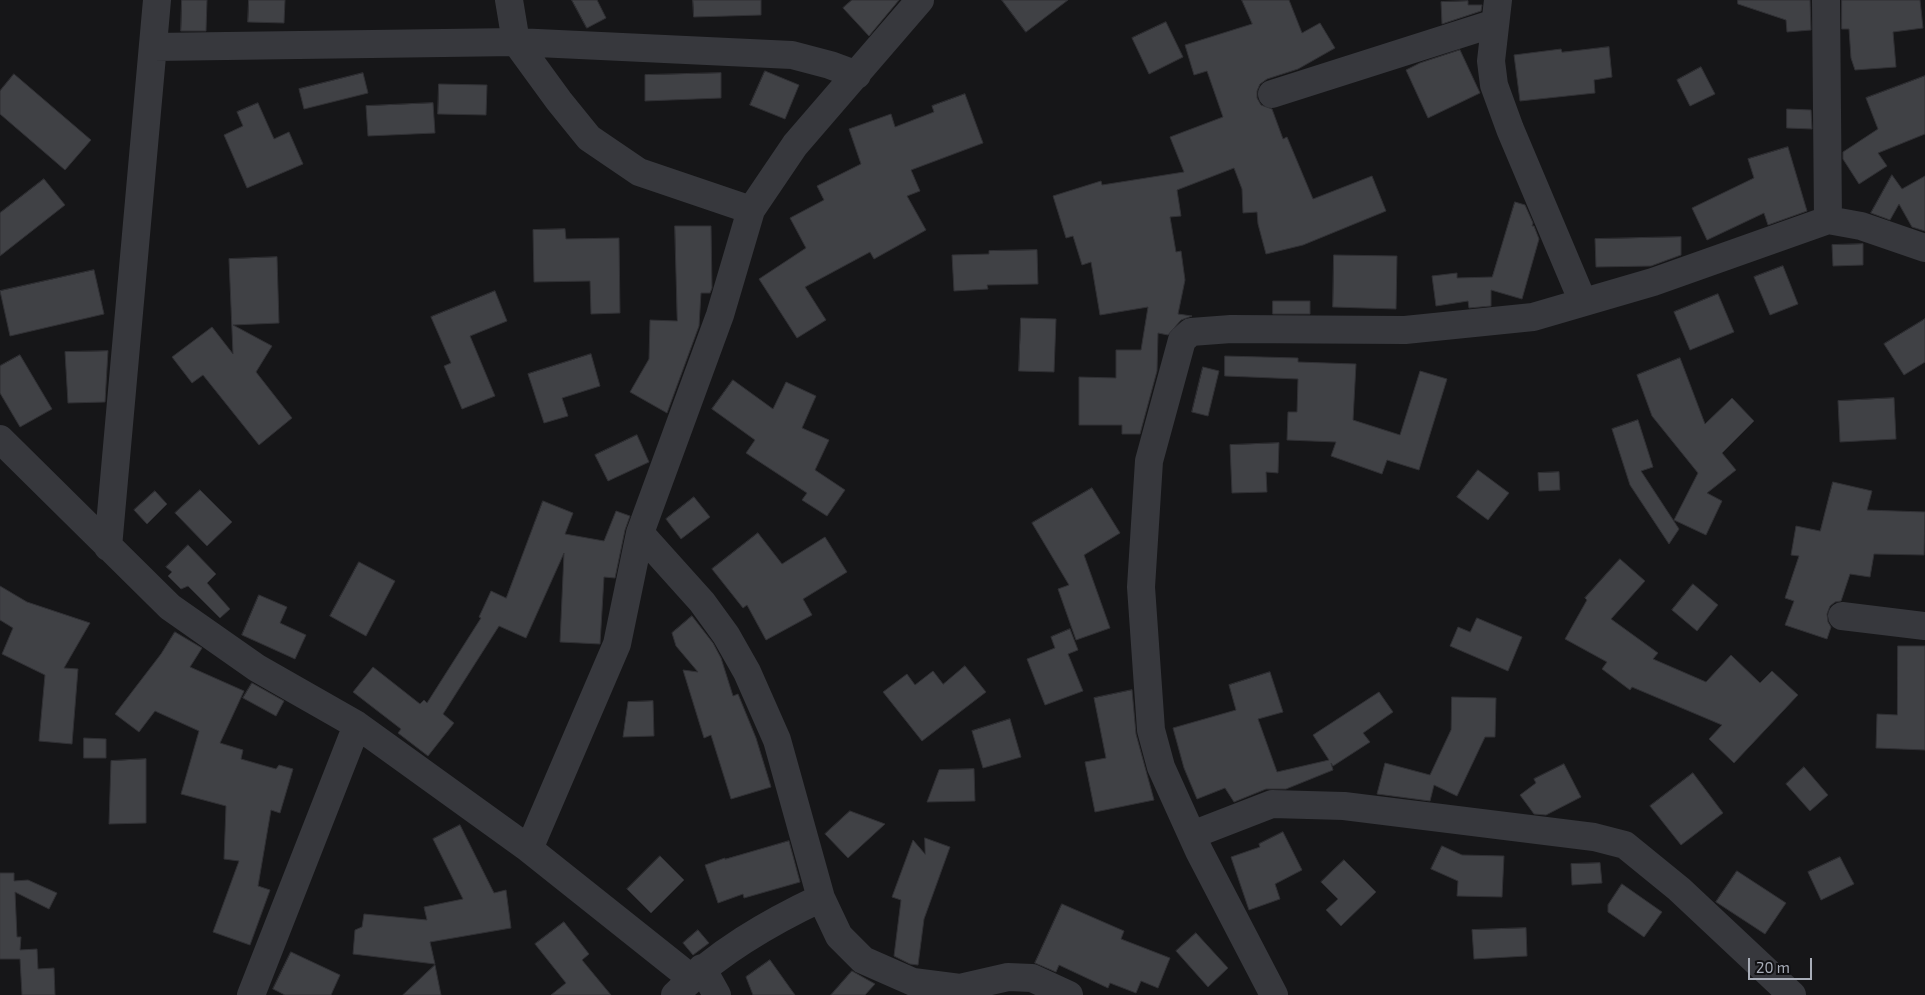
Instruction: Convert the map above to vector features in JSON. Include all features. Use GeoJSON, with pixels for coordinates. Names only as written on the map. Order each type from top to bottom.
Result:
{"type":"FeatureCollection","features":[{"type":"Feature","properties":{"kind":"street"},"geometry":{"type":"LineString","coordinates":[[108,547],[157,0]]}},
{"type":"Feature","properties":{"kind":"street"},"geometry":{"type":"LineString","coordinates":[[509,0],[516,42],[589,138],[639,172],[751,210]]}},
{"type":"Feature","properties":{"kind":"street"},"geometry":{"type":"LineString","coordinates":[[529,850],[617,644],[640,534],[720,314],[751,210],[795,145],[920,0]]}},
{"type":"Feature","properties":{"kind":"street"},"geometry":{"type":"LineString","coordinates":[[1826,0],[1828,220]]}},
{"type":"Feature","properties":{"kind":"street"},"geometry":{"type":"LineString","coordinates":[[1272,94],[1496,12],[1492,61],[1494,85],[1510,129],[1584,302]]}},
{"type":"Feature","properties":{"kind":"street"},"geometry":{"type":"LineString","coordinates":[[154,47],[516,42],[792,55],[830,65],[857,75]]}},
{"type":"Feature","properties":{"kind":"street"},"geometry":{"type":"LineString","coordinates":[[1274,995],[1192,835],[1161,767],[1152,730],[1141,587],[1149,461],[1182,340],[1190,332],[1231,329],[1405,330],[1533,317],[1653,282],[1828,220],[1861,226],[1925,248]]}},
{"type":"Feature","properties":{"kind":"street"},"geometry":{"type":"LineString","coordinates":[[0,439],[170,607],[257,668],[357,725],[529,850],[689,981],[717,995]]}},
{"type":"Feature","properties":{"kind":"street"},"geometry":{"type":"LineString","coordinates":[[640,534],[702,602],[726,635],[747,672],[777,740],[821,898],[839,936],[863,960],[913,982],[960,988],[1008,977],[1032,978],[1069,995]]}},
{"type":"Feature","properties":{"kind":"street"},"geometry":{"type":"LineString","coordinates":[[1842,616],[1925,626]]}},
{"type":"Feature","properties":{"kind":"street"},"geometry":{"type":"LineString","coordinates":[[251,995],[357,725]]}},
{"type":"Feature","properties":{"kind":"street"},"geometry":{"type":"LineString","coordinates":[[1192,835],[1272,804],[1344,806],[1594,837],[1625,845],[1679,890],[1792,995]]}},
{"type":"Feature","properties":{"kind":"street"},"geometry":{"type":"LineString","coordinates":[[689,981],[780,917],[821,898]]}},
{"type":"Feature","properties":{"kind":"building"},"geometry":{"type":"Polygon","coordinates":[[[182,0],[207,0],[206,31],[181,31],[182,0]]]}},
{"type":"Feature","properties":{"kind":"building"},"geometry":{"type":"Polygon","coordinates":[[[249,0],[285,0],[284,23],[248,22],[249,0]]]}},
{"type":"Feature","properties":{"kind":"building"},"geometry":{"type":"Polygon","coordinates":[[[572,0],[597,0],[606,18],[587,28],[572,0]]]}},
{"type":"Feature","properties":{"kind":"building"},"geometry":{"type":"Polygon","coordinates":[[[693,0],[761,0],[761,15],[694,17],[693,0]]]}},
{"type":"Feature","properties":{"kind":"building"},"geometry":{"type":"Polygon","coordinates":[[[852,0],[899,0],[869,36],[843,8],[852,0]]]}},
{"type":"Feature","properties":{"kind":"building"},"geometry":{"type":"Polygon","coordinates":[[[1002,0],[1068,0],[1026,32],[1002,0]]]}},
{"type":"Feature","properties":{"kind":"building"},"geometry":{"type":"Polygon","coordinates":[[[1242,0],[1289,0],[1302,33],[1320,23],[1335,48],[1298,69],[1267,79],[1260,84],[1257,91],[1257,98],[1261,105],[1272,109],[1283,139],[1287,137],[1313,199],[1372,176],[1386,211],[1303,245],[1266,254],[1258,224],[1257,212],[1243,213],[1242,189],[1234,168],[1177,190],[1181,216],[1170,217],[1176,252],[1181,251],[1185,280],[1178,314],[1192,316],[1181,320],[1168,335],[1158,333],[1157,371],[1140,434],[1122,434],[1122,425],[1079,425],[1079,377],[1116,378],[1116,350],[1141,350],[1148,307],[1100,315],[1091,262],[1082,265],[1073,236],[1066,238],[1053,196],[1101,181],[1102,185],[1184,172],[1170,137],[1223,117],[1207,71],[1194,75],[1185,45],[1252,24],[1242,0]]]}},
{"type":"Feature","properties":{"kind":"building"},"geometry":{"type":"Polygon","coordinates":[[[1738,0],[1810,0],[1811,30],[1787,32],[1786,20],[1738,4],[1738,0]]]}},
{"type":"Feature","properties":{"kind":"building"},"geometry":{"type":"Polygon","coordinates":[[[1842,0],[1920,0],[1923,28],[1893,32],[1896,67],[1855,70],[1851,58],[1849,29],[1842,29],[1842,0]]]}},
{"type":"Feature","properties":{"kind":"building"},"geometry":{"type":"Polygon","coordinates":[[[1468,1],[1468,5],[1482,5],[1481,11],[1442,24],[1441,2],[1468,1]]]}},
{"type":"Feature","properties":{"kind":"building"},"geometry":{"type":"Polygon","coordinates":[[[1166,22],[1183,57],[1149,74],[1132,38],[1166,22]]]}},
{"type":"Feature","properties":{"kind":"building"},"geometry":{"type":"Polygon","coordinates":[[[1609,47],[1612,77],[1594,80],[1595,93],[1520,101],[1514,55],[1561,49],[1562,52],[1609,47]]]}},
{"type":"Feature","properties":{"kind":"building"},"geometry":{"type":"Polygon","coordinates":[[[1460,50],[1480,93],[1428,118],[1406,70],[1420,63],[1460,50]]]}},
{"type":"Feature","properties":{"kind":"building"},"geometry":{"type":"Polygon","coordinates":[[[1701,67],[1715,94],[1690,106],[1677,80],[1701,67]]]}},
{"type":"Feature","properties":{"kind":"building"},"geometry":{"type":"Polygon","coordinates":[[[765,71],[799,85],[785,119],[750,105],[765,71]]]}},
{"type":"Feature","properties":{"kind":"building"},"geometry":{"type":"Polygon","coordinates":[[[363,73],[368,93],[304,109],[299,89],[363,73]]]}},
{"type":"Feature","properties":{"kind":"building"},"geometry":{"type":"Polygon","coordinates":[[[721,73],[721,98],[645,101],[645,75],[721,73]]]}},
{"type":"Feature","properties":{"kind":"building"},"geometry":{"type":"Polygon","coordinates":[[[14,74],[91,140],[65,170],[0,114],[0,91],[14,74]]]}},
{"type":"Feature","properties":{"kind":"building"},"geometry":{"type":"Polygon","coordinates":[[[1925,76],[1925,134],[1878,153],[1887,166],[1859,184],[1843,159],[1843,152],[1878,129],[1866,98],[1925,76]]]}},
{"type":"Feature","properties":{"kind":"building"},"geometry":{"type":"Polygon","coordinates":[[[439,84],[487,85],[486,115],[438,114],[439,84]]]}},
{"type":"Feature","properties":{"kind":"building"},"geometry":{"type":"Polygon","coordinates":[[[965,94],[983,143],[911,170],[920,191],[907,196],[926,230],[874,259],[870,252],[805,287],[826,320],[797,338],[759,279],[806,248],[790,218],[824,200],[817,186],[861,164],[849,129],[891,114],[895,127],[934,112],[932,106],[965,94]]]}},
{"type":"Feature","properties":{"kind":"building"},"geometry":{"type":"Polygon","coordinates":[[[258,103],[274,139],[289,132],[303,164],[247,188],[224,135],[243,126],[237,112],[258,103]]]}},
{"type":"Feature","properties":{"kind":"building"},"geometry":{"type":"Polygon","coordinates":[[[433,103],[435,133],[368,136],[366,106],[433,103]]]}},
{"type":"Feature","properties":{"kind":"building"},"geometry":{"type":"Polygon","coordinates":[[[1787,109],[1811,110],[1812,129],[1787,128],[1787,109]]]}},
{"type":"Feature","properties":{"kind":"building"},"geometry":{"type":"Polygon","coordinates":[[[1788,147],[1807,211],[1768,225],[1764,213],[1707,240],[1692,208],[1754,178],[1748,159],[1788,147]]]}},
{"type":"Feature","properties":{"kind":"building"},"geometry":{"type":"Polygon","coordinates":[[[1892,175],[1902,189],[1925,176],[1925,231],[1912,227],[1899,204],[1890,220],[1871,213],[1892,175]]]}},
{"type":"Feature","properties":{"kind":"building"},"geometry":{"type":"Polygon","coordinates":[[[44,179],[65,205],[0,256],[0,213],[44,179]]]}},
{"type":"Feature","properties":{"kind":"building"},"geometry":{"type":"Polygon","coordinates":[[[1515,202],[1525,205],[1533,223],[1532,226],[1534,226],[1539,239],[1522,299],[1491,290],[1491,306],[1469,308],[1468,301],[1436,306],[1432,276],[1457,273],[1457,278],[1492,277],[1515,202]]]}},
{"type":"Feature","properties":{"kind":"building"},"geometry":{"type":"Polygon","coordinates":[[[675,226],[711,226],[712,288],[710,293],[701,293],[699,326],[667,413],[630,392],[649,359],[650,320],[677,321],[675,226]]]}},
{"type":"Feature","properties":{"kind":"building"},"geometry":{"type":"Polygon","coordinates":[[[565,229],[566,239],[619,238],[620,313],[591,314],[590,281],[534,282],[533,230],[565,229]]]}},
{"type":"Feature","properties":{"kind":"building"},"geometry":{"type":"Polygon","coordinates":[[[1681,237],[1681,255],[1651,266],[1596,267],[1595,239],[1681,237]]]}},
{"type":"Feature","properties":{"kind":"building"},"geometry":{"type":"Polygon","coordinates":[[[1863,244],[1863,265],[1833,266],[1832,245],[1863,244]]]}},
{"type":"Feature","properties":{"kind":"building"},"geometry":{"type":"Polygon","coordinates":[[[1037,250],[1038,284],[987,285],[988,289],[954,291],[952,255],[989,254],[989,251],[1037,250]]]}},
{"type":"Feature","properties":{"kind":"building"},"geometry":{"type":"Polygon","coordinates":[[[1334,255],[1397,256],[1396,309],[1333,307],[1334,255]]]}},
{"type":"Feature","properties":{"kind":"building"},"geometry":{"type":"Polygon","coordinates":[[[277,257],[279,323],[233,325],[272,346],[256,372],[292,418],[259,445],[203,375],[192,383],[172,357],[212,327],[233,354],[229,259],[277,257]]]}},
{"type":"Feature","properties":{"kind":"building"},"geometry":{"type":"Polygon","coordinates":[[[1783,266],[1798,304],[1770,315],[1754,277],[1783,266]]]}},
{"type":"Feature","properties":{"kind":"building"},"geometry":{"type":"Polygon","coordinates":[[[94,270],[104,314],[10,336],[0,291],[94,270]]]}},
{"type":"Feature","properties":{"kind":"building"},"geometry":{"type":"Polygon","coordinates":[[[495,291],[507,321],[470,336],[495,396],[462,409],[444,366],[451,363],[431,317],[495,291]]]}},
{"type":"Feature","properties":{"kind":"building"},"geometry":{"type":"Polygon","coordinates":[[[1718,294],[1734,332],[1690,350],[1674,312],[1718,294]]]}},
{"type":"Feature","properties":{"kind":"building"},"geometry":{"type":"Polygon","coordinates":[[[1273,301],[1310,301],[1310,314],[1273,314],[1273,301]]]}},
{"type":"Feature","properties":{"kind":"building"},"geometry":{"type":"Polygon","coordinates":[[[1021,318],[1056,319],[1054,372],[1019,371],[1021,318]]]}},
{"type":"Feature","properties":{"kind":"building"},"geometry":{"type":"Polygon","coordinates":[[[1925,319],[1925,362],[1904,375],[1884,344],[1925,319]]]}},
{"type":"Feature","properties":{"kind":"building"},"geometry":{"type":"Polygon","coordinates":[[[108,351],[105,402],[68,403],[65,352],[108,351]]]}},
{"type":"Feature","properties":{"kind":"building"},"geometry":{"type":"Polygon","coordinates":[[[591,354],[600,386],[562,398],[568,416],[544,423],[528,374],[591,354]]]}},
{"type":"Feature","properties":{"kind":"building"},"geometry":{"type":"Polygon","coordinates":[[[20,355],[52,409],[20,427],[0,393],[0,366],[20,355]]]}},
{"type":"Feature","properties":{"kind":"building"},"geometry":{"type":"Polygon","coordinates":[[[1225,356],[1298,358],[1298,362],[1356,364],[1353,420],[1400,435],[1420,371],[1447,379],[1419,470],[1387,460],[1382,474],[1331,456],[1336,442],[1287,440],[1288,412],[1297,412],[1298,379],[1225,376],[1225,356]]]}},
{"type":"Feature","properties":{"kind":"building"},"geometry":{"type":"Polygon","coordinates":[[[1680,358],[1705,424],[1732,398],[1754,421],[1722,453],[1736,470],[1707,493],[1722,501],[1706,535],[1674,520],[1698,473],[1652,416],[1637,375],[1680,358]]]}},
{"type":"Feature","properties":{"kind":"building"},"geometry":{"type":"Polygon","coordinates":[[[1203,367],[1219,371],[1208,416],[1192,412],[1203,367]]]}},
{"type":"Feature","properties":{"kind":"building"},"geometry":{"type":"Polygon","coordinates":[[[733,380],[773,409],[786,382],[816,396],[802,428],[829,440],[815,470],[845,490],[827,516],[802,500],[807,493],[746,453],[755,440],[712,409],[733,380]]]}},
{"type":"Feature","properties":{"kind":"building"},"geometry":{"type":"Polygon","coordinates":[[[1894,398],[1896,439],[1840,442],[1838,401],[1894,398]]]}},
{"type":"Feature","properties":{"kind":"building"},"geometry":{"type":"Polygon","coordinates":[[[1638,420],[1653,467],[1641,471],[1679,529],[1669,544],[1630,485],[1612,429],[1638,420]]]}},
{"type":"Feature","properties":{"kind":"building"},"geometry":{"type":"Polygon","coordinates":[[[637,435],[649,462],[608,481],[595,455],[637,435]]]}},
{"type":"Feature","properties":{"kind":"building"},"geometry":{"type":"Polygon","coordinates":[[[1279,443],[1278,473],[1266,472],[1267,492],[1232,493],[1230,445],[1279,443]]]}},
{"type":"Feature","properties":{"kind":"building"},"geometry":{"type":"Polygon","coordinates":[[[1478,470],[1509,493],[1488,520],[1457,497],[1478,470]]]}},
{"type":"Feature","properties":{"kind":"building"},"geometry":{"type":"Polygon","coordinates":[[[1559,472],[1560,490],[1539,491],[1538,473],[1559,472]]]}},
{"type":"Feature","properties":{"kind":"building"},"geometry":{"type":"Polygon","coordinates":[[[1833,482],[1872,491],[1867,510],[1925,512],[1924,555],[1874,554],[1870,577],[1850,574],[1841,601],[1835,602],[1830,606],[1827,614],[1831,627],[1827,639],[1785,625],[1794,601],[1785,598],[1799,556],[1791,555],[1796,526],[1820,531],[1833,482]]]}},
{"type":"Feature","properties":{"kind":"building"},"geometry":{"type":"Polygon","coordinates":[[[1092,488],[1120,533],[1084,555],[1110,628],[1076,640],[1058,589],[1069,585],[1032,523],[1092,488]]]}},
{"type":"Feature","properties":{"kind":"building"},"geometry":{"type":"Polygon","coordinates":[[[200,490],[232,522],[207,546],[175,513],[200,490]]]}},
{"type":"Feature","properties":{"kind":"building"},"geometry":{"type":"Polygon","coordinates":[[[155,491],[167,504],[147,524],[134,510],[155,491]]]}},
{"type":"Feature","properties":{"kind":"building"},"geometry":{"type":"Polygon","coordinates":[[[694,497],[710,517],[681,539],[666,519],[694,497]]]}},
{"type":"Feature","properties":{"kind":"building"},"geometry":{"type":"Polygon","coordinates":[[[543,501],[573,513],[565,534],[604,541],[616,511],[630,516],[625,530],[615,578],[604,577],[600,644],[560,642],[564,553],[526,638],[499,626],[443,714],[454,723],[428,756],[398,733],[401,729],[353,692],[373,667],[420,704],[424,700],[427,703],[481,618],[479,617],[491,591],[506,598],[543,501]]]}},
{"type":"Feature","properties":{"kind":"building"},"geometry":{"type":"Polygon","coordinates":[[[758,533],[782,564],[825,537],[847,572],[803,599],[812,615],[766,640],[747,605],[743,608],[712,569],[758,533]]]}},
{"type":"Feature","properties":{"kind":"building"},"geometry":{"type":"Polygon","coordinates":[[[188,545],[216,574],[207,583],[230,609],[220,618],[188,586],[181,589],[168,576],[172,572],[166,567],[188,545]]]}},
{"type":"Feature","properties":{"kind":"building"},"geometry":{"type":"Polygon","coordinates":[[[1620,559],[1645,581],[1611,619],[1658,653],[1653,659],[1706,682],[1731,655],[1760,683],[1772,671],[1798,695],[1734,763],[1709,739],[1722,725],[1632,687],[1630,690],[1602,669],[1607,662],[1565,639],[1587,600],[1585,598],[1620,559]]]}},
{"type":"Feature","properties":{"kind":"building"},"geometry":{"type":"Polygon","coordinates":[[[359,562],[395,581],[366,636],[330,616],[359,562]]]}},
{"type":"Feature","properties":{"kind":"building"},"geometry":{"type":"Polygon","coordinates":[[[1693,584],[1718,605],[1697,631],[1672,610],[1693,584]]]}},
{"type":"Feature","properties":{"kind":"building"},"geometry":{"type":"Polygon","coordinates":[[[0,586],[27,602],[90,623],[64,668],[78,669],[72,744],[39,741],[45,675],[2,654],[13,628],[0,620],[0,586]]]}},
{"type":"Feature","properties":{"kind":"building"},"geometry":{"type":"Polygon","coordinates":[[[259,595],[287,607],[280,623],[306,635],[295,659],[242,635],[259,595]]]}},
{"type":"Feature","properties":{"kind":"building"},"geometry":{"type":"Polygon","coordinates":[[[692,616],[713,643],[721,658],[733,696],[738,694],[756,738],[771,787],[731,799],[711,735],[704,738],[683,670],[698,672],[676,646],[672,633],[692,616]]]}},
{"type":"Feature","properties":{"kind":"building"},"geometry":{"type":"Polygon","coordinates":[[[1477,618],[1522,637],[1508,671],[1450,646],[1458,627],[1470,632],[1477,618]]]}},
{"type":"Feature","properties":{"kind":"building"},"geometry":{"type":"Polygon","coordinates":[[[1070,629],[1078,650],[1068,654],[1083,691],[1045,705],[1027,659],[1055,648],[1051,637],[1070,629]]]}},
{"type":"Feature","properties":{"kind":"building"},"geometry":{"type":"Polygon","coordinates":[[[175,632],[202,648],[190,667],[244,691],[220,743],[243,750],[241,759],[276,769],[279,765],[293,769],[280,813],[271,810],[258,886],[270,890],[250,945],[213,932],[239,861],[224,859],[226,806],[181,794],[199,731],[155,711],[139,732],[115,714],[161,654],[175,632]]]}},
{"type":"Feature","properties":{"kind":"building"},"geometry":{"type":"Polygon","coordinates":[[[1898,646],[1925,646],[1925,750],[1876,748],[1877,714],[1897,715],[1898,646]]]}},
{"type":"Feature","properties":{"kind":"building"},"geometry":{"type":"Polygon","coordinates":[[[965,666],[986,692],[922,741],[883,692],[907,674],[915,685],[933,671],[943,684],[965,666]]]}},
{"type":"Feature","properties":{"kind":"building"},"geometry":{"type":"Polygon","coordinates":[[[1270,672],[1283,712],[1258,719],[1277,772],[1329,760],[1313,735],[1379,692],[1393,712],[1363,733],[1370,742],[1333,766],[1331,763],[1333,770],[1286,789],[1266,789],[1234,802],[1225,788],[1197,799],[1184,768],[1173,728],[1236,710],[1229,685],[1270,672]]]}},
{"type":"Feature","properties":{"kind":"building"},"geometry":{"type":"Polygon","coordinates":[[[252,683],[284,701],[276,716],[243,698],[252,683]]]}},
{"type":"Feature","properties":{"kind":"building"},"geometry":{"type":"Polygon","coordinates":[[[1132,690],[1136,734],[1154,800],[1095,812],[1085,762],[1106,758],[1094,698],[1132,690]]]}},
{"type":"Feature","properties":{"kind":"building"},"geometry":{"type":"Polygon","coordinates":[[[1452,697],[1496,698],[1495,737],[1485,737],[1457,796],[1434,785],[1430,801],[1377,794],[1385,763],[1430,775],[1451,730],[1452,697]]]}},
{"type":"Feature","properties":{"kind":"building"},"geometry":{"type":"Polygon","coordinates":[[[653,701],[654,736],[623,737],[628,702],[653,701]]]}},
{"type":"Feature","properties":{"kind":"building"},"geometry":{"type":"Polygon","coordinates":[[[1010,719],[1021,757],[983,768],[972,731],[1010,719]]]}},
{"type":"Feature","properties":{"kind":"building"},"geometry":{"type":"Polygon","coordinates":[[[84,738],[106,739],[106,758],[84,758],[84,738]]]}},
{"type":"Feature","properties":{"kind":"building"},"geometry":{"type":"Polygon","coordinates":[[[146,759],[146,823],[109,824],[111,761],[146,759]]]}},
{"type":"Feature","properties":{"kind":"building"},"geometry":{"type":"Polygon","coordinates":[[[1564,764],[1581,797],[1546,815],[1534,814],[1520,795],[1536,783],[1534,779],[1564,764]]]}},
{"type":"Feature","properties":{"kind":"building"},"geometry":{"type":"Polygon","coordinates":[[[1804,767],[1828,795],[1810,811],[1786,784],[1804,767]]]}},
{"type":"Feature","properties":{"kind":"building"},"geometry":{"type":"Polygon","coordinates":[[[974,769],[975,801],[927,802],[939,770],[974,769]]]}},
{"type":"Feature","properties":{"kind":"building"},"geometry":{"type":"Polygon","coordinates":[[[1693,773],[1723,813],[1681,845],[1650,806],[1693,773]]]}},
{"type":"Feature","properties":{"kind":"building"},"geometry":{"type":"Polygon","coordinates":[[[850,811],[885,824],[848,858],[825,834],[850,811]]]}},
{"type":"Feature","properties":{"kind":"building"},"geometry":{"type":"Polygon","coordinates":[[[460,825],[494,893],[506,890],[511,928],[430,942],[435,964],[353,954],[355,930],[362,927],[364,914],[427,920],[424,907],[463,899],[433,839],[460,825]]]}},
{"type":"Feature","properties":{"kind":"building"},"geometry":{"type":"Polygon","coordinates":[[[1283,832],[1302,870],[1275,884],[1280,899],[1249,910],[1231,857],[1260,847],[1259,844],[1283,832]]]}},
{"type":"Feature","properties":{"kind":"building"},"geometry":{"type":"Polygon","coordinates":[[[925,838],[950,847],[924,919],[918,965],[910,964],[894,956],[901,900],[892,897],[913,840],[925,854],[925,838]]]}},
{"type":"Feature","properties":{"kind":"building"},"geometry":{"type":"Polygon","coordinates":[[[789,841],[800,882],[744,898],[743,894],[718,903],[705,865],[789,841]]]}},
{"type":"Feature","properties":{"kind":"building"},"geometry":{"type":"Polygon","coordinates":[[[1442,846],[1462,855],[1504,856],[1502,897],[1457,896],[1458,881],[1431,869],[1442,846]]]}},
{"type":"Feature","properties":{"kind":"building"},"geometry":{"type":"Polygon","coordinates":[[[660,856],[684,880],[651,913],[627,889],[660,856]]]}},
{"type":"Feature","properties":{"kind":"building"},"geometry":{"type":"Polygon","coordinates":[[[1840,857],[1854,884],[1821,900],[1808,872],[1840,857]]]}},
{"type":"Feature","properties":{"kind":"building"},"geometry":{"type":"Polygon","coordinates":[[[1344,860],[1376,892],[1341,926],[1326,910],[1338,899],[1321,882],[1344,860]]]}},
{"type":"Feature","properties":{"kind":"building"},"geometry":{"type":"Polygon","coordinates":[[[1600,863],[1602,883],[1572,885],[1571,864],[1600,863]]]}},
{"type":"Feature","properties":{"kind":"building"},"geometry":{"type":"Polygon","coordinates":[[[1737,871],[1786,903],[1765,934],[1716,902],[1737,871]]]}},
{"type":"Feature","properties":{"kind":"building"},"geometry":{"type":"Polygon","coordinates":[[[0,873],[14,873],[14,881],[28,880],[57,893],[49,909],[15,892],[17,937],[21,937],[20,950],[37,949],[38,969],[54,968],[55,995],[22,995],[20,959],[0,959],[0,873]]]}},
{"type":"Feature","properties":{"kind":"building"},"geometry":{"type":"Polygon","coordinates":[[[1622,884],[1662,912],[1644,937],[1608,912],[1608,905],[1622,884]]]}},
{"type":"Feature","properties":{"kind":"building"},"geometry":{"type":"Polygon","coordinates":[[[1062,904],[1124,931],[1121,939],[1170,958],[1158,988],[1141,981],[1136,993],[1110,983],[1108,988],[1059,965],[1056,972],[1035,963],[1062,904]]]}},
{"type":"Feature","properties":{"kind":"building"},"geometry":{"type":"Polygon","coordinates":[[[564,922],[589,954],[582,960],[611,995],[551,995],[566,983],[535,944],[564,922]]]}},
{"type":"Feature","properties":{"kind":"building"},"geometry":{"type":"Polygon","coordinates":[[[1526,928],[1527,956],[1474,959],[1472,930],[1526,928]]]}},
{"type":"Feature","properties":{"kind":"building"},"geometry":{"type":"Polygon","coordinates":[[[698,930],[709,943],[693,955],[683,943],[698,930]]]}},
{"type":"Feature","properties":{"kind":"building"},"geometry":{"type":"Polygon","coordinates":[[[1196,933],[1228,968],[1208,987],[1176,951],[1196,933]]]}},
{"type":"Feature","properties":{"kind":"building"},"geometry":{"type":"Polygon","coordinates":[[[291,952],[340,975],[331,995],[285,995],[273,989],[291,952]]]}},
{"type":"Feature","properties":{"kind":"building"},"geometry":{"type":"Polygon","coordinates":[[[770,960],[795,995],[753,995],[746,977],[770,960]]]}},
{"type":"Feature","properties":{"kind":"building"},"geometry":{"type":"Polygon","coordinates":[[[435,965],[441,995],[403,995],[435,965]]]}},
{"type":"Feature","properties":{"kind":"building"},"geometry":{"type":"Polygon","coordinates":[[[852,971],[875,984],[865,995],[831,995],[852,971]]]}}]}
